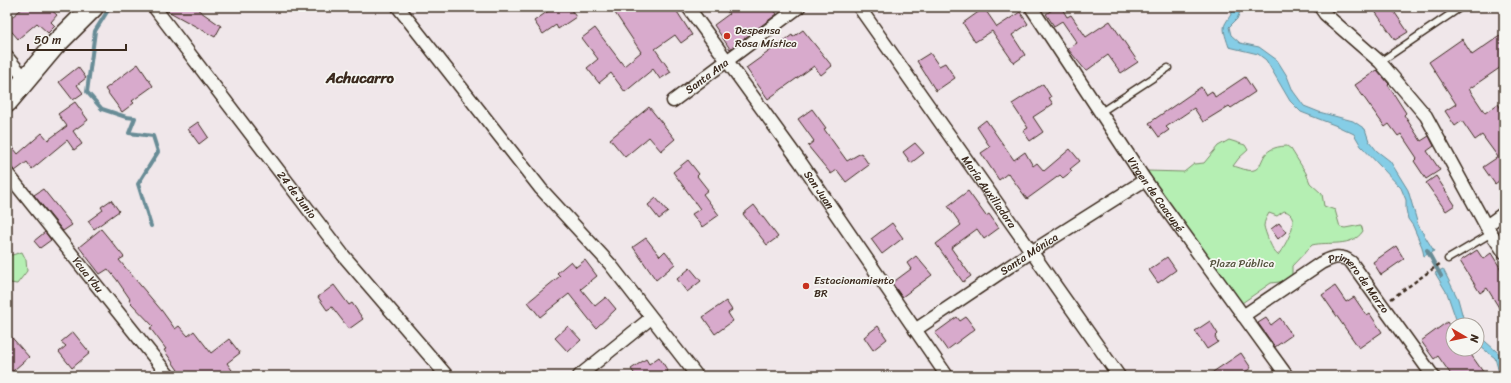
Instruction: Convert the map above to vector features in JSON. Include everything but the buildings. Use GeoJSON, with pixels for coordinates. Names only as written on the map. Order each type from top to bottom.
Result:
{"type":"FeatureCollection","features":[{"type":"Feature","properties":{"kind":"main road"},"geometry":{"type":"LineString","coordinates":[[7,102],[54,46],[93,7]]}},
{"type":"Feature","properties":{"kind":"street","name":"24 de Junio"},"geometry":{"type":"LineString","coordinates":[[154,7],[343,255],[447,376]]}},
{"type":"Feature","properties":{"kind":"street"},"geometry":{"type":"LineString","coordinates":[[398,7],[541,190],[610,264],[697,376]]}},
{"type":"Feature","properties":{"kind":"street","name":"San Juan"},"geometry":{"type":"LineString","coordinates":[[688,7],[801,163],[947,376]]}},
{"type":"Feature","properties":{"kind":"street","name":"Santa Ana"},"geometry":{"type":"LineString","coordinates":[[673,100],[727,62],[799,7]]}},
{"type":"Feature","properties":{"kind":"street","name":"María Auxiliadora"},"geometry":{"type":"LineString","coordinates":[[859,7],[1119,376]]}},
{"type":"Feature","properties":{"kind":"street","name":"Virgen de Caacupé"},"geometry":{"type":"LineString","coordinates":[[1031,7],[1145,180],[1287,376]]}},
{"type":"Feature","properties":{"kind":"street"},"geometry":{"type":"LineString","coordinates":[[1320,7],[1325,14],[1380,62],[1426,116],[1489,230],[1504,252]]}},
{"type":"Feature","properties":{"kind":"street"},"geometry":{"type":"LineString","coordinates":[[7,57],[26,80]]}},
{"type":"Feature","properties":{"kind":"street","name":"Ycua Ybu"},"geometry":{"type":"LineString","coordinates":[[7,173],[169,376]]}},
{"type":"Feature","properties":{"kind":"street","name":"Santa Mónica"},"geometry":{"type":"LineString","coordinates":[[915,330],[1031,252],[1145,180]]}},
{"type":"Feature","properties":{"kind":"street"},"geometry":{"type":"LineString","coordinates":[[1489,230],[1504,213]]}},
{"type":"Feature","properties":{"kind":"street","name":"Primero de Marzo"},"geometry":{"type":"LineString","coordinates":[[1243,316],[1321,263],[1333,257],[1345,257],[1351,262],[1383,305],[1433,376]]}},
{"type":"Feature","properties":{"kind":"street"},"geometry":{"type":"LineString","coordinates":[[579,376],[651,318]]}},
{"type":"Feature","properties":{"kind":"lane"},"geometry":{"type":"LineString","coordinates":[[1380,62],[1461,7]]}},
{"type":"Feature","properties":{"kind":"lane"},"geometry":{"type":"LineString","coordinates":[[1101,112],[1168,68]]}},
{"type":"Feature","properties":{"kind":"lane"},"geometry":{"type":"LineString","coordinates":[[1448,259],[1489,230]]}},
{"type":"Feature","properties":{"kind":"path"},"geometry":{"type":"LineString","coordinates":[[1383,305],[1426,273],[1448,259]]}},
{"type":"Feature","properties":{"kind":"green space","name":"Plaza Pública"},"geometry":{"type":"Polygon","coordinates":[[[1229,140],[1245,145],[1248,150],[1233,166],[1246,170],[1254,170],[1258,168],[1264,157],[1271,150],[1277,147],[1287,146],[1291,149],[1306,173],[1310,183],[1322,194],[1324,206],[1335,210],[1340,227],[1345,228],[1361,225],[1363,231],[1353,240],[1346,242],[1312,245],[1292,266],[1292,277],[1287,281],[1271,283],[1239,305],[1147,171],[1184,172],[1194,164],[1204,163],[1218,146],[1229,140]],[[1284,211],[1277,216],[1269,213],[1264,222],[1270,242],[1278,255],[1285,245],[1291,231],[1293,224],[1290,214],[1284,211]]]}},
{"type":"Feature","properties":{"kind":"green space"},"geometry":{"type":"Polygon","coordinates":[[[22,252],[26,260],[27,271],[17,284],[10,283],[7,275],[7,254],[12,255],[22,252]]]}},
{"type":"Feature","properties":{"kind":"water"},"geometry":{"type":"Polygon","coordinates":[[[1235,7],[1242,7],[1237,19],[1229,27],[1231,35],[1240,43],[1259,47],[1277,60],[1287,76],[1293,91],[1304,106],[1319,112],[1353,121],[1365,129],[1369,141],[1377,151],[1390,161],[1408,190],[1418,225],[1434,251],[1424,256],[1422,247],[1413,226],[1408,219],[1406,200],[1401,188],[1361,146],[1354,134],[1301,112],[1290,101],[1266,60],[1258,54],[1229,47],[1224,26],[1235,7]]]}},
{"type":"Feature","properties":{"kind":"water"},"geometry":{"type":"Polygon","coordinates":[[[1443,269],[1458,299],[1463,317],[1455,317],[1447,293],[1435,273],[1443,269]]]}},
{"type":"Feature","properties":{"kind":"water"},"geometry":{"type":"Polygon","coordinates":[[[1485,341],[1504,358],[1504,376],[1500,376],[1495,358],[1485,350],[1485,341]]]}},
{"type":"Feature","properties":{"kind":"waterway"},"geometry":{"type":"LineString","coordinates":[[110,7],[95,31],[87,92],[102,109],[126,117],[135,118],[129,133],[153,136],[158,152],[138,184],[151,226]]}},
{"type":"Feature","properties":{"kind":"waterway"},"geometry":{"type":"LineString","coordinates":[[1427,250],[1441,276]]}},
{"type":"Feature","properties":{"kind":"place","name":"Despensa Rosa Mística"},"geometry":{"type":"Point","coordinates":[727,36]}},
{"type":"Feature","properties":{"kind":"place","name":"Estacionamiento BR"},"geometry":{"type":"Point","coordinates":[806,286]}},
{"type":"Feature","properties":{"kind":"district","name":"Achucarro"},"geometry":{"type":"Point","coordinates":[360,78]}}]}
